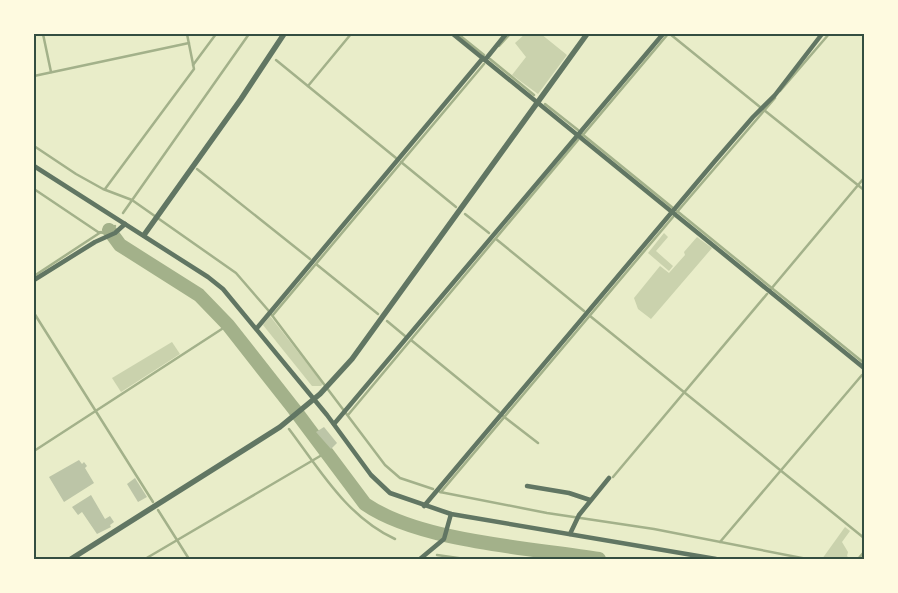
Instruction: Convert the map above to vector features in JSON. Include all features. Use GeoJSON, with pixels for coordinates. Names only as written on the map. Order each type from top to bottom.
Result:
{"type":"FeatureCollection","features":[{"type":"Feature","properties":{"kind":"street"},"geometry":{"type":"LineString","coordinates":[[144,235],[284,34]]}},
{"type":"Feature","properties":{"kind":"street"},"geometry":{"type":"LineString","coordinates":[[453,34],[864,368]]}},
{"type":"Feature","properties":{"kind":"street"},"geometry":{"type":"LineString","coordinates":[[257,328],[506,34]]}},
{"type":"Feature","properties":{"kind":"street"},"geometry":{"type":"LineString","coordinates":[[71,559],[294,417],[327,387],[352,360],[587,34]]}},
{"type":"Feature","properties":{"kind":"street"},"geometry":{"type":"LineString","coordinates":[[334,424],[663,34]]}},
{"type":"Feature","properties":{"kind":"street"},"geometry":{"type":"LineString","coordinates":[[424,506],[746,124],[775,95],[822,34]]}},
{"type":"Feature","properties":{"kind":"street"},"geometry":{"type":"LineString","coordinates":[[34,166],[216,283],[257,328],[315,399],[370,475],[384,489],[399,497],[451,514],[716,559]]}},
{"type":"Feature","properties":{"kind":"street"},"geometry":{"type":"LineString","coordinates":[[34,280],[115,233],[125,224]]}},
{"type":"Feature","properties":{"kind":"street"},"geometry":{"type":"LineString","coordinates":[[570,534],[577,517],[609,478]]}},
{"type":"Feature","properties":{"kind":"street"},"geometry":{"type":"LineString","coordinates":[[527,486],[570,493],[590,500]]}},
{"type":"Feature","properties":{"kind":"street"},"geometry":{"type":"LineString","coordinates":[[420,559],[444,539],[451,514]]}},
{"type":"Feature","properties":{"kind":"green space"},"geometry":{"type":"Polygon","coordinates":[[[525,34],[541,34],[567,55],[538,94],[512,75],[526,57],[515,43],[525,34]]]}},
{"type":"Feature","properties":{"kind":"green space"},"geometry":{"type":"Polygon","coordinates":[[[664,233],[668,237],[656,251],[673,266],[669,271],[648,253],[664,233]]]}},
{"type":"Feature","properties":{"kind":"green space"},"geometry":{"type":"Polygon","coordinates":[[[697,237],[712,248],[651,319],[638,309],[634,298],[660,266],[669,273],[685,255],[684,252],[697,237]]]}},
{"type":"Feature","properties":{"kind":"green space"},"geometry":{"type":"Polygon","coordinates":[[[270,316],[323,384],[321,386],[312,386],[263,325],[270,316]]]}},
{"type":"Feature","properties":{"kind":"green space"},"geometry":{"type":"Polygon","coordinates":[[[172,342],[180,354],[121,392],[112,378],[172,342]]]}},
{"type":"Feature","properties":{"kind":"green space"},"geometry":{"type":"Polygon","coordinates":[[[845,527],[850,531],[842,542],[850,559],[822,559],[845,527]]]}},
{"type":"Feature","properties":{"kind":"building"},"geometry":{"type":"Polygon","coordinates":[[[324,427],[337,443],[331,449],[316,432],[324,427]]]}},
{"type":"Feature","properties":{"kind":"building"},"geometry":{"type":"Polygon","coordinates":[[[79,460],[87,466],[85,468],[94,483],[64,502],[49,477],[79,460]]]}},
{"type":"Feature","properties":{"kind":"building"},"geometry":{"type":"Polygon","coordinates":[[[135,478],[147,497],[138,502],[127,484],[135,478]]]}},
{"type":"Feature","properties":{"kind":"building"},"geometry":{"type":"Polygon","coordinates":[[[91,495],[105,519],[110,516],[114,522],[110,525],[111,527],[97,534],[82,512],[78,515],[72,507],[91,495]]]}},
{"type":"Feature","properties":{"kind":"waterway"},"geometry":{"type":"LineString","coordinates":[[43,34],[51,72]]}},
{"type":"Feature","properties":{"kind":"waterway"},"geometry":{"type":"LineString","coordinates":[[105,189],[194,69],[187,34]]}},
{"type":"Feature","properties":{"kind":"waterway"},"geometry":{"type":"LineString","coordinates":[[193,65],[216,34]]}},
{"type":"Feature","properties":{"kind":"waterway"},"geometry":{"type":"LineString","coordinates":[[123,213],[249,34]]}},
{"type":"Feature","properties":{"kind":"waterway"},"geometry":{"type":"LineString","coordinates":[[308,86],[351,34]]}},
{"type":"Feature","properties":{"kind":"waterway"},"geometry":{"type":"LineString","coordinates":[[458,34],[484,55]]}},
{"type":"Feature","properties":{"kind":"waterway"},"geometry":{"type":"LineString","coordinates":[[499,46],[510,34]]}},
{"type":"Feature","properties":{"kind":"waterway"},"geometry":{"type":"LineString","coordinates":[[582,136],[668,34]]}},
{"type":"Feature","properties":{"kind":"waterway"},"geometry":{"type":"LineString","coordinates":[[670,34],[760,107]]}},
{"type":"Feature","properties":{"kind":"waterway"},"geometry":{"type":"LineString","coordinates":[[780,91],[829,34]]}},
{"type":"Feature","properties":{"kind":"waterway"},"geometry":{"type":"LineString","coordinates":[[34,76],[189,43]]}},
{"type":"Feature","properties":{"kind":"waterway"},"geometry":{"type":"LineString","coordinates":[[490,59],[534,95]]}},
{"type":"Feature","properties":{"kind":"waterway"},"geometry":{"type":"LineString","coordinates":[[276,60],[396,158]]}},
{"type":"Feature","properties":{"kind":"waterway"},"geometry":{"type":"LineString","coordinates":[[273,315],[484,64]]}},
{"type":"Feature","properties":{"kind":"waterway"},"geometry":{"type":"LineString","coordinates":[[677,212],[775,98]]}},
{"type":"Feature","properties":{"kind":"waterway"},"geometry":{"type":"LineString","coordinates":[[545,104],[578,130]]}},
{"type":"Feature","properties":{"kind":"waterway"},"geometry":{"type":"LineString","coordinates":[[764,110],[864,190]]}},
{"type":"Feature","properties":{"kind":"waterway"},"geometry":{"type":"LineString","coordinates":[[582,134],[673,208]]}},
{"type":"Feature","properties":{"kind":"waterway"},"geometry":{"type":"LineString","coordinates":[[348,415],[578,140]]}},
{"type":"Feature","properties":{"kind":"waterway"},"geometry":{"type":"LineString","coordinates":[[34,146],[76,174],[103,189],[132,200],[236,273],[268,310],[385,465],[400,478],[433,489]]}},
{"type":"Feature","properties":{"kind":"waterway"},"geometry":{"type":"LineString","coordinates":[[401,162],[456,207]]}},
{"type":"Feature","properties":{"kind":"waterway"},"geometry":{"type":"LineString","coordinates":[[197,169],[310,259]]}},
{"type":"Feature","properties":{"kind":"waterway"},"geometry":{"type":"LineString","coordinates":[[771,289],[864,178]]}},
{"type":"Feature","properties":{"kind":"waterway"},"geometry":{"type":"LineString","coordinates":[[34,189],[98,232],[104,233],[115,226]]}},
{"type":"Feature","properties":{"kind":"waterway"},"geometry":{"type":"LineString","coordinates":[[677,211],[864,363]]}},
{"type":"Feature","properties":{"kind":"waterway"},"geometry":{"type":"LineString","coordinates":[[465,214],[489,233]]}},
{"type":"Feature","properties":{"kind":"waterway"},"geometry":{"type":"LineString","coordinates":[[441,492],[673,217]]}},
{"type":"Feature","properties":{"kind":"waterway"},"geometry":{"type":"LineString","coordinates":[[109,230],[120,245],[199,295],[228,325],[365,504],[388,517],[415,527],[446,535],[478,542],[599,559]]}},
{"type":"Feature","properties":{"kind":"waterway"},"geometry":{"type":"LineString","coordinates":[[34,276],[101,232]]}},
{"type":"Feature","properties":{"kind":"waterway"},"geometry":{"type":"LineString","coordinates":[[496,239],[584,311]]}},
{"type":"Feature","properties":{"kind":"waterway"},"geometry":{"type":"LineString","coordinates":[[316,264],[378,314]]}},
{"type":"Feature","properties":{"kind":"waterway"},"geometry":{"type":"LineString","coordinates":[[613,477],[767,294]]}},
{"type":"Feature","properties":{"kind":"waterway"},"geometry":{"type":"LineString","coordinates":[[34,313],[153,502]]}},
{"type":"Feature","properties":{"kind":"waterway"},"geometry":{"type":"LineString","coordinates":[[590,316],[864,538]]}},
{"type":"Feature","properties":{"kind":"waterway"},"geometry":{"type":"LineString","coordinates":[[387,321],[405,336]]}},
{"type":"Feature","properties":{"kind":"waterway"},"geometry":{"type":"LineString","coordinates":[[34,451],[228,325]]}},
{"type":"Feature","properties":{"kind":"waterway"},"geometry":{"type":"LineString","coordinates":[[411,340],[499,412]]}},
{"type":"Feature","properties":{"kind":"waterway"},"geometry":{"type":"LineString","coordinates":[[720,542],[862,375]]}},
{"type":"Feature","properties":{"kind":"waterway"},"geometry":{"type":"LineString","coordinates":[[503,416],[538,443]]}},
{"type":"Feature","properties":{"kind":"waterway"},"geometry":{"type":"LineString","coordinates":[[289,429],[324,476],[349,505],[378,530],[395,539]]}},
{"type":"Feature","properties":{"kind":"waterway"},"geometry":{"type":"LineString","coordinates":[[145,559],[327,452]]}},
{"type":"Feature","properties":{"kind":"waterway"},"geometry":{"type":"LineString","coordinates":[[440,492],[547,513],[654,529],[807,559]]}},
{"type":"Feature","properties":{"kind":"waterway"},"geometry":{"type":"LineString","coordinates":[[158,510],[189,559]]}},
{"type":"Feature","properties":{"kind":"waterway"},"geometry":{"type":"LineString","coordinates":[[858,559],[864,552]]}},
{"type":"Feature","properties":{"kind":"waterway"},"geometry":{"type":"LineString","coordinates":[[437,555],[465,559]]}}]}
